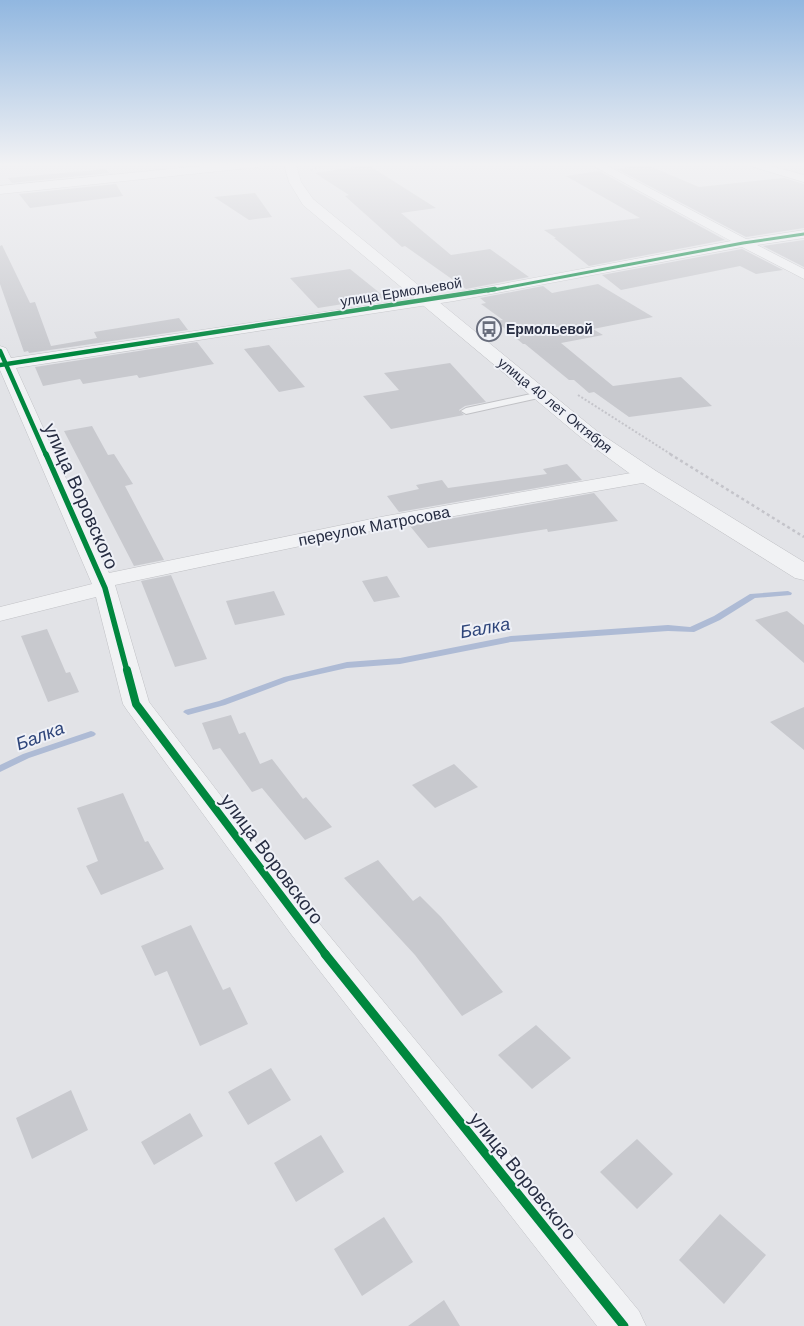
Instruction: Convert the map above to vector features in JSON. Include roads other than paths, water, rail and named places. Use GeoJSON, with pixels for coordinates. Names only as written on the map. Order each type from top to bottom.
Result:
{"type":"FeatureCollection","features":[{"type":"Feature","properties":{"kind":"street","name":"улица 40 лет Октября"},"geometry":{"type":"LineString","coordinates":[[338,226],[540,395],[592,436],[648,476],[804,573]]}},
{"type":"Feature","properties":{"kind":"street"},"geometry":{"type":"LineString","coordinates":[[712,226],[804,275]]}},
{"type":"Feature","properties":{"kind":"street","name":"улица Ермольевой"},"geometry":{"type":"LineString","coordinates":[[2,360],[428,301],[744,243],[804,234]]}},
{"type":"Feature","properties":{"kind":"street","name":"улица Воровского"},"geometry":{"type":"LineString","coordinates":[[2,360],[104,584],[136,704],[302,925],[624,1326]]}},
{"type":"Feature","properties":{"kind":"street","name":"переулок Матросова"},"geometry":{"type":"LineString","coordinates":[[0,614],[104,584],[386,522],[648,476]]}},
{"type":"Feature","properties":{"kind":"lane"},"geometry":{"type":"LineString","coordinates":[[466,411],[540,395]]}},
{"type":"Feature","properties":{"kind":"waterway","name":"Балка"},"geometry":{"type":"LineString","coordinates":[[188,712],[222,703],[287,679],[347,665],[400,661],[511,639],[668,628],[691,630],[717,618],[753,596],[788,593]]}},
{"type":"Feature","properties":{"kind":"waterway","name":"Балка"},"geometry":{"type":"LineString","coordinates":[[0,769],[26,756],[91,734]]}},
{"type":"Feature","properties":{"kind":"place","name":"Ермольевой"},"geometry":{"type":"Point","coordinates":[489,329]}}]}
